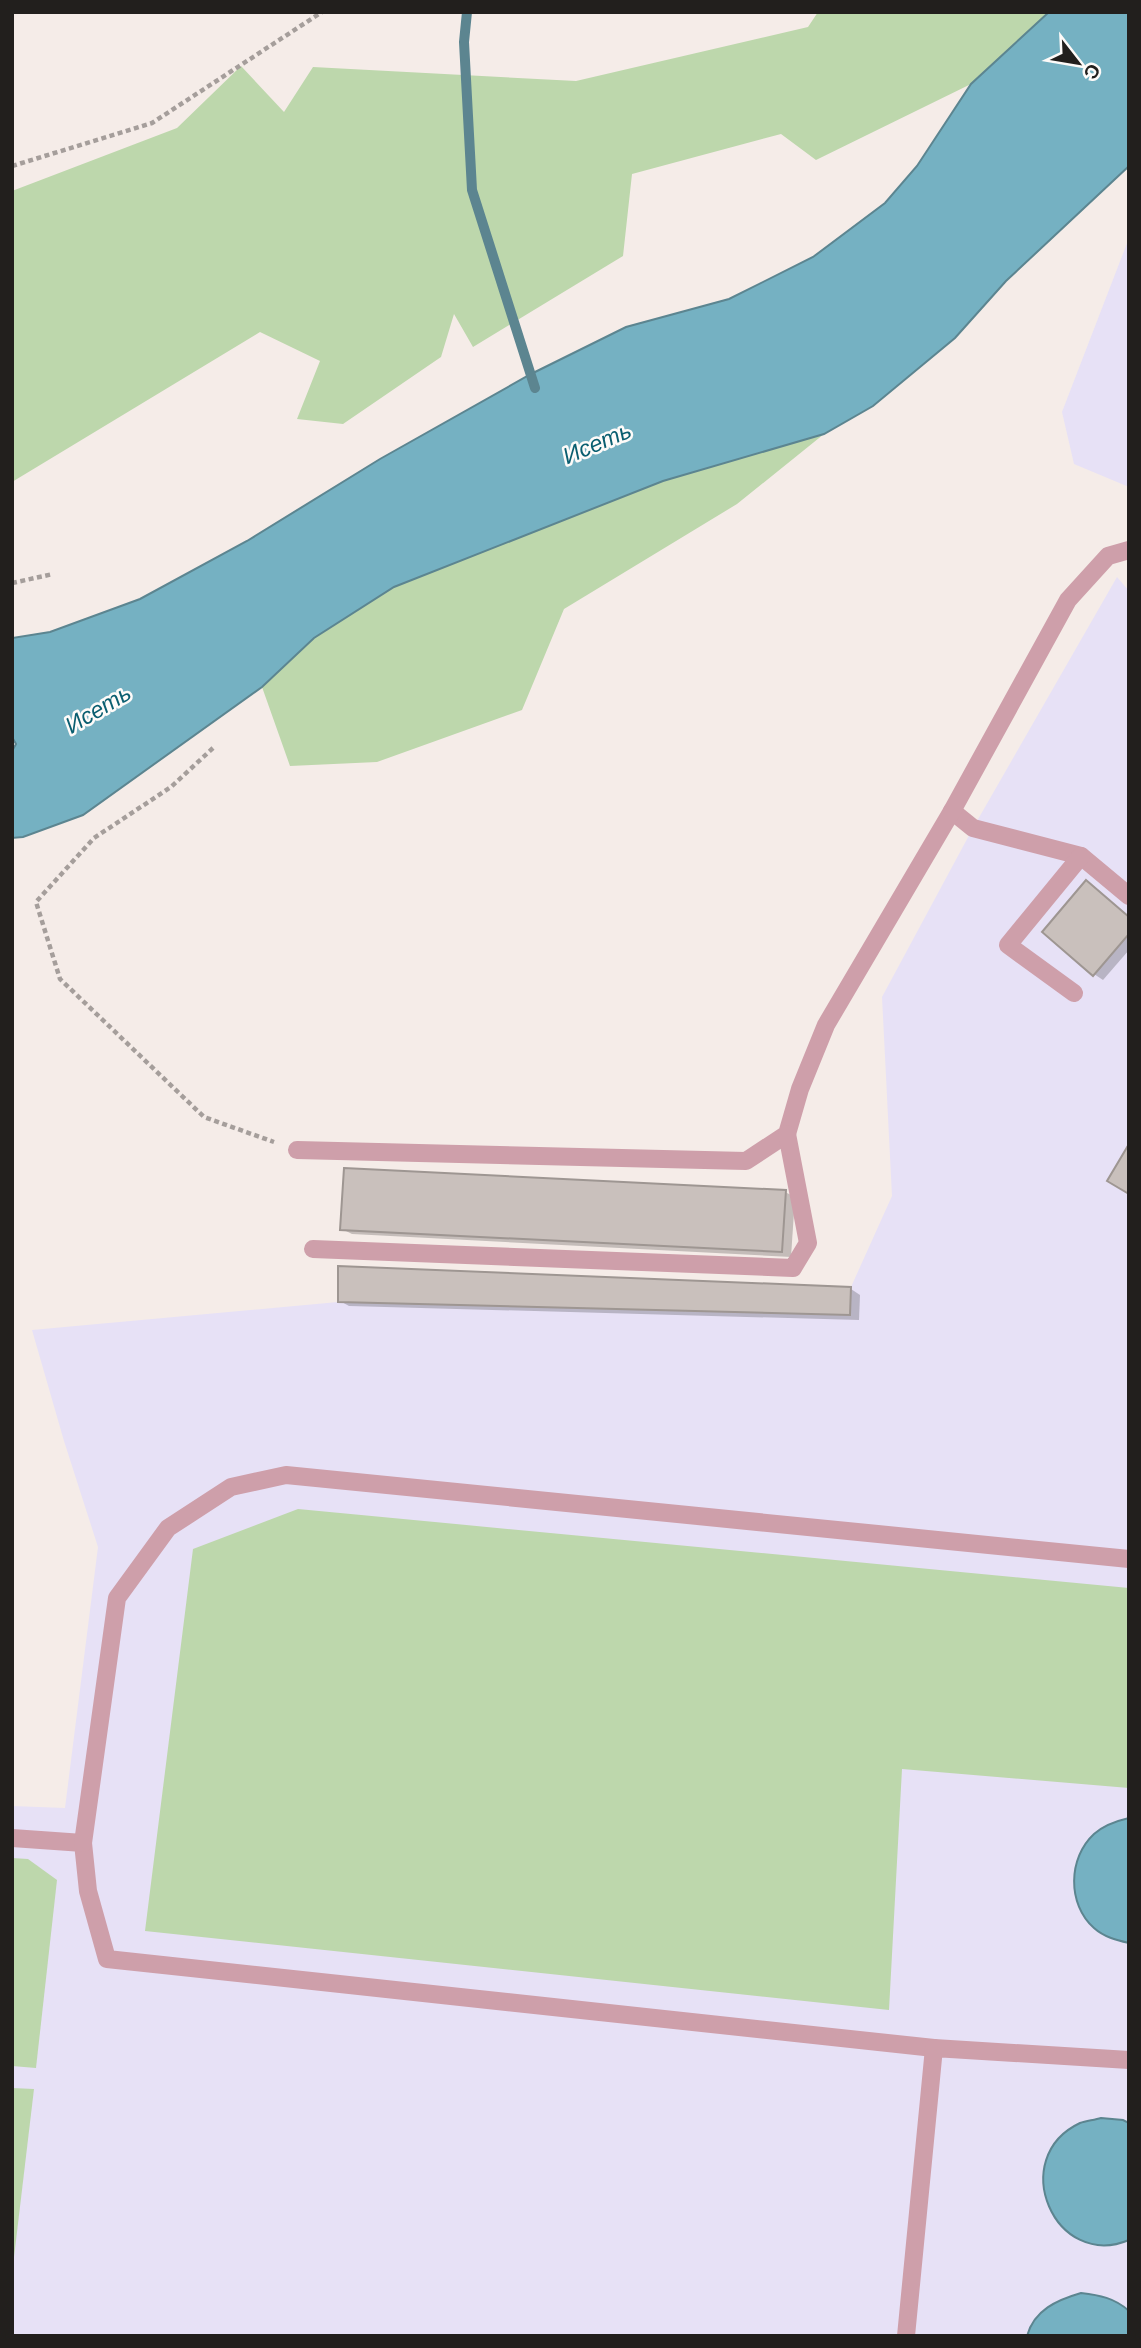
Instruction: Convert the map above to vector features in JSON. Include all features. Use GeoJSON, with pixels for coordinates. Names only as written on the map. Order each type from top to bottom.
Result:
{"type":"FeatureCollection","features":[{"type":"Feature","properties":{"kind":"lane"},"geometry":{"type":"LineString","coordinates":[[313,1249],[793,1268],[808,1243],[787,1135],[800,1089],[826,1025],[952,811],[1068,600],[1108,556],[1129,550]]}},
{"type":"Feature","properties":{"kind":"lane"},"geometry":{"type":"LineString","coordinates":[[952,811],[974,828],[1081,856],[1129,896]]}},
{"type":"Feature","properties":{"kind":"lane"},"geometry":{"type":"LineString","coordinates":[[1074,993],[1008,945],[1081,856]]}},
{"type":"Feature","properties":{"kind":"lane"},"geometry":{"type":"LineString","coordinates":[[298,1150],[746,1161],[787,1135]]}},
{"type":"Feature","properties":{"kind":"lane"},"geometry":{"type":"LineString","coordinates":[[1129,1559],[286,1475],[231,1487],[168,1528],[117,1598],[83,1843],[88,1891],[107,1959],[934,2049],[1129,2060]]}},
{"type":"Feature","properties":{"kind":"lane"},"geometry":{"type":"LineString","coordinates":[[12,1838],[83,1843]]}},
{"type":"Feature","properties":{"kind":"lane"},"geometry":{"type":"LineString","coordinates":[[906,2336],[934,2049]]}},
{"type":"Feature","properties":{"kind":"path"},"geometry":{"type":"LineString","coordinates":[[12,166],[152,123],[322,12]]}},
{"type":"Feature","properties":{"kind":"path"},"geometry":{"type":"LineString","coordinates":[[12,583],[53,574]]}},
{"type":"Feature","properties":{"kind":"path"},"geometry":{"type":"LineString","coordinates":[[213,748],[170,787],[94,838],[36,902],[60,979],[204,1117],[298,1150]]}},
{"type":"Feature","properties":{"kind":"shaded area"},"geometry":{"type":"Polygon","coordinates":[[[1129,238],[1129,487],[1074,464],[1062,412],[1129,238]]]}},
{"type":"Feature","properties":{"kind":"shaded area"},"geometry":{"type":"Polygon","coordinates":[[[1117,577],[1129,591],[1129,2336],[12,2336],[12,1806],[65,1808],[98,1547],[32,1330],[338,1302],[849,1315],[851,1287],[892,1196],[882,997],[973,828],[1117,577]]]}},
{"type":"Feature","properties":{"kind":"green space"},"geometry":{"type":"Polygon","coordinates":[[[818,12],[1049,12],[971,84],[816,160],[781,134],[632,174],[623,256],[473,347],[454,314],[441,357],[343,424],[297,419],[320,361],[260,332],[12,482],[12,191],[177,128],[241,66],[284,112],[313,67],[576,81],[808,27],[818,12]]]}},
{"type":"Feature","properties":{"kind":"green space"},"geometry":{"type":"Polygon","coordinates":[[[824,434],[737,504],[564,609],[522,710],[377,762],[290,766],[262,687],[314,638],[394,587],[663,481],[824,434]]]}},
{"type":"Feature","properties":{"kind":"green space"},"geometry":{"type":"Polygon","coordinates":[[[298,1509],[1129,1588],[1129,1788],[902,1769],[889,2010],[145,1931],[193,1549],[298,1509]]]}},
{"type":"Feature","properties":{"kind":"green space"},"geometry":{"type":"Polygon","coordinates":[[[12,1858],[28,1859],[57,1880],[36,2068],[12,2066],[12,1858]]]}},
{"type":"Feature","properties":{"kind":"green space"},"geometry":{"type":"Polygon","coordinates":[[[12,2088],[34,2089],[12,2274],[12,2088]]]}},
{"type":"Feature","properties":{"kind":"water","name":"Исеть"},"geometry":{"type":"Polygon","coordinates":[[[1049,12],[1129,12],[1129,166],[1006,281],[955,338],[873,406],[824,434],[663,481],[394,587],[314,638],[262,687],[83,815],[23,837],[12,838],[12,751],[16,744],[12,737],[12,638],[50,632],[140,599],[247,541],[380,459],[531,374],[626,327],[729,299],[813,257],[885,203],[917,166],[971,84],[1049,12]]]}},
{"type":"Feature","properties":{"kind":"water"},"geometry":{"type":"Polygon","coordinates":[[[1129,1818],[1129,1943],[1102,1934],[1085,1918],[1075,1894],[1074,1881],[1075,1868],[1085,1844],[1102,1828],[1129,1818]]]}},
{"type":"Feature","properties":{"kind":"water"},"geometry":{"type":"Polygon","coordinates":[[[1101,2118],[1129,2123],[1129,2240],[1103,2245],[1080,2240],[1061,2226],[1049,2206],[1043,2184],[1046,2160],[1058,2139],[1080,2123],[1101,2118]]]}},
{"type":"Feature","properties":{"kind":"water"},"geometry":{"type":"Polygon","coordinates":[[[1081,2293],[1106,2298],[1129,2311],[1129,2336],[1027,2336],[1035,2319],[1048,2307],[1081,2293]]]}},
{"type":"Feature","properties":{"kind":"building"},"geometry":{"type":"Polygon","coordinates":[[[1086,880],[1129,917],[1129,934],[1093,976],[1042,932],[1086,880]]]}},
{"type":"Feature","properties":{"kind":"building"},"geometry":{"type":"Polygon","coordinates":[[[1129,1144],[1129,1194],[1107,1181],[1129,1144]]]}},
{"type":"Feature","properties":{"kind":"building"},"geometry":{"type":"Polygon","coordinates":[[[344,1168],[786,1190],[782,1252],[340,1230],[344,1168]]]}},
{"type":"Feature","properties":{"kind":"building"},"geometry":{"type":"Polygon","coordinates":[[[338,1266],[851,1287],[850,1315],[338,1302],[338,1266]]]}},
{"type":"Feature","properties":{"kind":"waterway"},"geometry":{"type":"LineString","coordinates":[[467,12],[464,42],[472,190],[535,388]]}}]}
